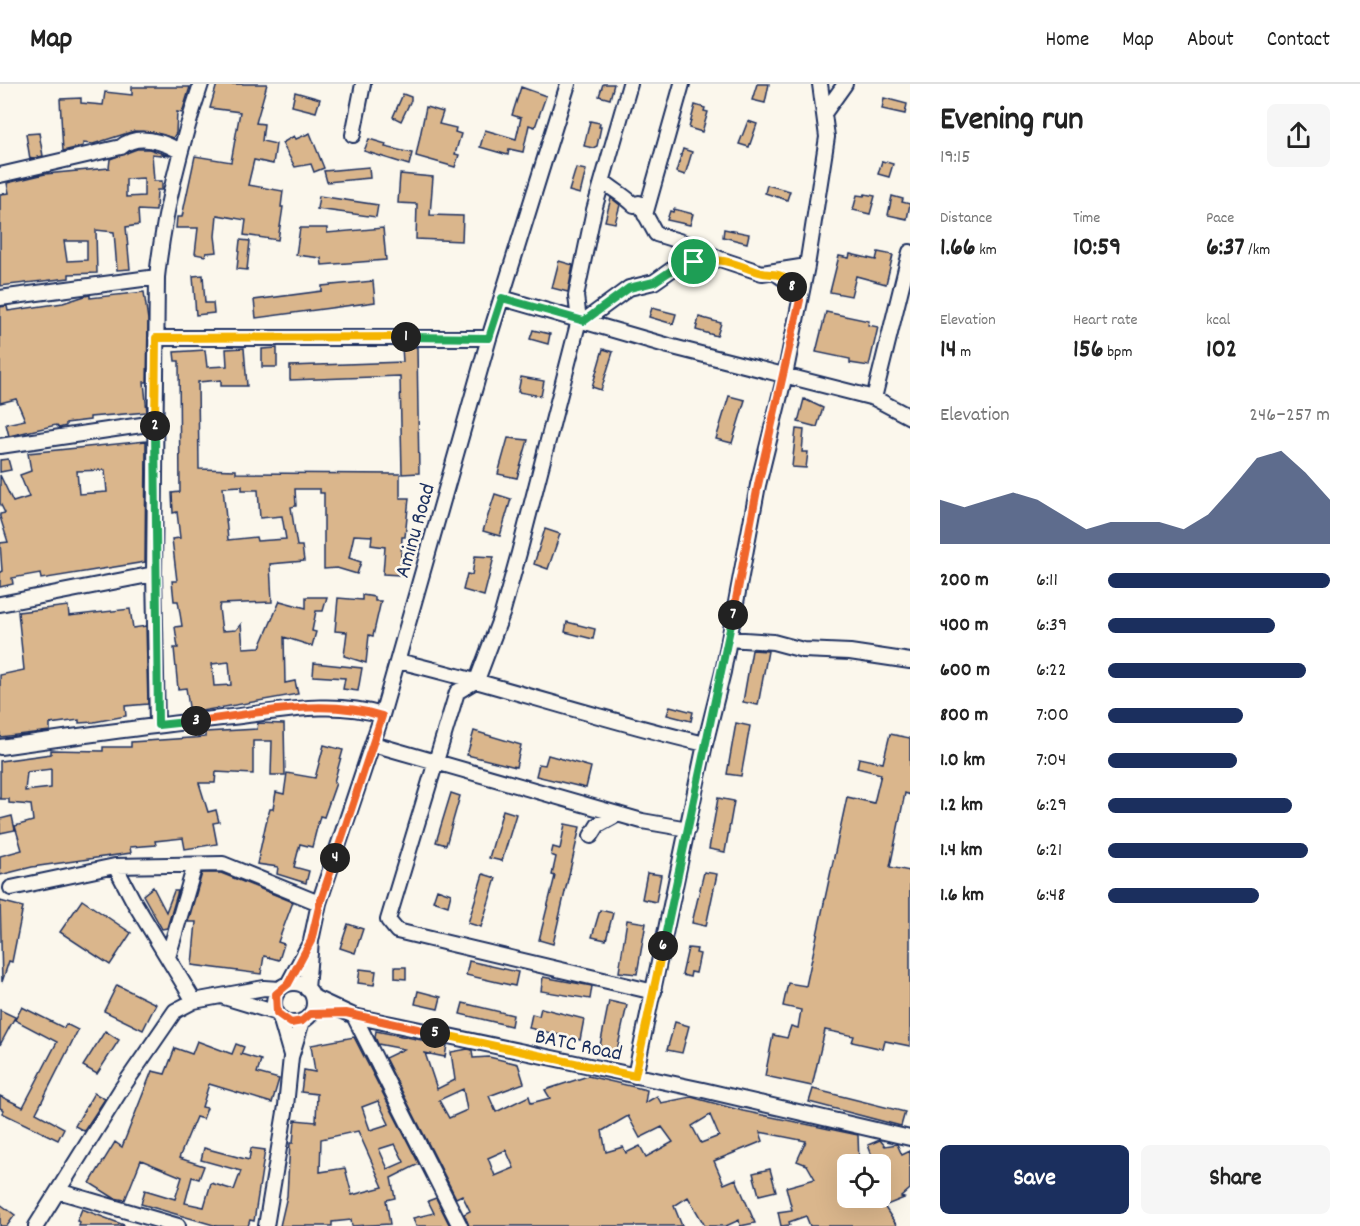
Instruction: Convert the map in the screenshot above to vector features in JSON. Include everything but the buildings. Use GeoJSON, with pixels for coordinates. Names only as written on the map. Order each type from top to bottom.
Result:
{"type":"FeatureCollection","features":[{"type":"Feature","properties":{"kind":"street"},"geometry":{"type":"LineString","coordinates":[[158,725],[154,574],[157,277],[162,236],[180,151],[201,84]]}},
{"type":"Feature","properties":{"kind":"street"},"geometry":{"type":"LineString","coordinates":[[353,135],[363,84]]}},
{"type":"Feature","properties":{"kind":"street","name":"Aminu Road"},"geometry":{"type":"LineString","coordinates":[[310,993],[311,941],[320,903],[382,716],[489,338],[567,84]]}},
{"type":"Feature","properties":{"kind":"street"},"geometry":{"type":"LineString","coordinates":[[630,84],[594,210],[576,296],[582,321],[502,614],[477,680],[457,692],[388,920],[397,931],[654,992]]}},
{"type":"Feature","properties":{"kind":"street"},"geometry":{"type":"LineString","coordinates":[[682,84],[643,208],[651,227],[662,237],[692,245],[720,259],[762,273],[807,266]]}},
{"type":"Feature","properties":{"kind":"street"},"geometry":{"type":"LineString","coordinates":[[635,1076],[729,639],[758,485],[785,375],[807,266],[827,137],[820,84]]}},
{"type":"Feature","properties":{"kind":"street"},"geometry":{"type":"LineString","coordinates":[[825,112],[845,84]]}},
{"type":"Feature","properties":{"kind":"street"},"geometry":{"type":"LineString","coordinates":[[0,175],[121,147],[126,143],[160,140],[180,151]]}},
{"type":"Feature","properties":{"kind":"street"},"geometry":{"type":"LineString","coordinates":[[603,181],[615,192],[623,194],[634,205],[643,208]]}},
{"type":"Feature","properties":{"kind":"street"},"geometry":{"type":"LineString","coordinates":[[874,398],[910,252]]}},
{"type":"Feature","properties":{"kind":"street"},"geometry":{"type":"LineString","coordinates":[[582,321],[629,288],[654,282],[672,270],[694,262],[720,259]]}},
{"type":"Feature","properties":{"kind":"street"},"geometry":{"type":"LineString","coordinates":[[774,272],[787,280],[800,300]]}},
{"type":"Feature","properties":{"kind":"street"},"geometry":{"type":"LineString","coordinates":[[0,298],[157,277]]}},
{"type":"Feature","properties":{"kind":"street"},"geometry":{"type":"LineString","coordinates":[[502,298],[874,398],[910,417]]}},
{"type":"Feature","properties":{"kind":"street"},"geometry":{"type":"LineString","coordinates":[[156,338],[489,338]]}},
{"type":"Feature","properties":{"kind":"street"},"geometry":{"type":"LineString","coordinates":[[0,446],[155,423]]}},
{"type":"Feature","properties":{"kind":"street"},"geometry":{"type":"LineString","coordinates":[[0,604],[154,574]]}},
{"type":"Feature","properties":{"kind":"street"},"geometry":{"type":"LineString","coordinates":[[729,639],[773,642],[803,650],[850,652],[910,661]]}},
{"type":"Feature","properties":{"kind":"street"},"geometry":{"type":"LineString","coordinates":[[398,661],[477,680],[646,730],[705,744]]}},
{"type":"Feature","properties":{"kind":"street"},"geometry":{"type":"LineString","coordinates":[[0,747],[158,725],[325,707],[358,708],[382,716]]}},
{"type":"Feature","properties":{"kind":"street"},"geometry":{"type":"LineString","coordinates":[[373,744],[618,814],[688,829]]}},
{"type":"Feature","properties":{"kind":"street"},"geometry":{"type":"LineString","coordinates":[[591,836],[598,825],[618,814]]}},
{"type":"Feature","properties":{"kind":"street"},"geometry":{"type":"LineString","coordinates":[[11,888],[115,866],[223,864],[320,903]]}},
{"type":"Feature","properties":{"kind":"street"},"geometry":{"type":"LineString","coordinates":[[168,957],[195,865]]}},
{"type":"Feature","properties":{"kind":"street"},"geometry":{"type":"LineString","coordinates":[[115,866],[194,1001]]}},
{"type":"Feature","properties":{"kind":"street"},"geometry":{"type":"LineString","coordinates":[[291,1057],[274,1000],[311,941]]}},
{"type":"Feature","properties":{"kind":"street"},"geometry":{"type":"LineString","coordinates":[[36,1226],[176,1011],[194,1001],[264,988],[302,985],[310,993],[306,1018],[291,1057],[286,1106],[266,1226]]}},
{"type":"Feature","properties":{"kind":"street","name":"BATC Road"},"geometry":{"type":"LineString","coordinates":[[310,993],[350,1015],[910,1138]]}},
{"type":"Feature","properties":{"kind":"street"},"geometry":{"type":"LineString","coordinates":[[222,997],[278,1015],[291,1023],[306,1018],[350,1015],[460,1226]]}},
{"type":"Feature","properties":{"kind":"street"},"geometry":{"type":"LineString","coordinates":[[58,1191],[178,1226]]}},
{"type":"Feature","properties":{"kind":"route"},"geometry":{"type":"LineString","coordinates":[[720,259],[762,273],[774,272],[787,280],[800,300],[785,375],[758,485],[723,672],[705,744],[635,1076],[346,1013],[310,1014],[296,1023],[285,1021],[277,1013],[274,1000],[280,989],[288,984],[311,941],[320,903],[382,716],[358,708],[325,707],[158,725],[154,574],[156,338],[489,338],[502,298],[584,321],[629,288],[654,282],[672,270],[694,262],[720,259]]}}]}
